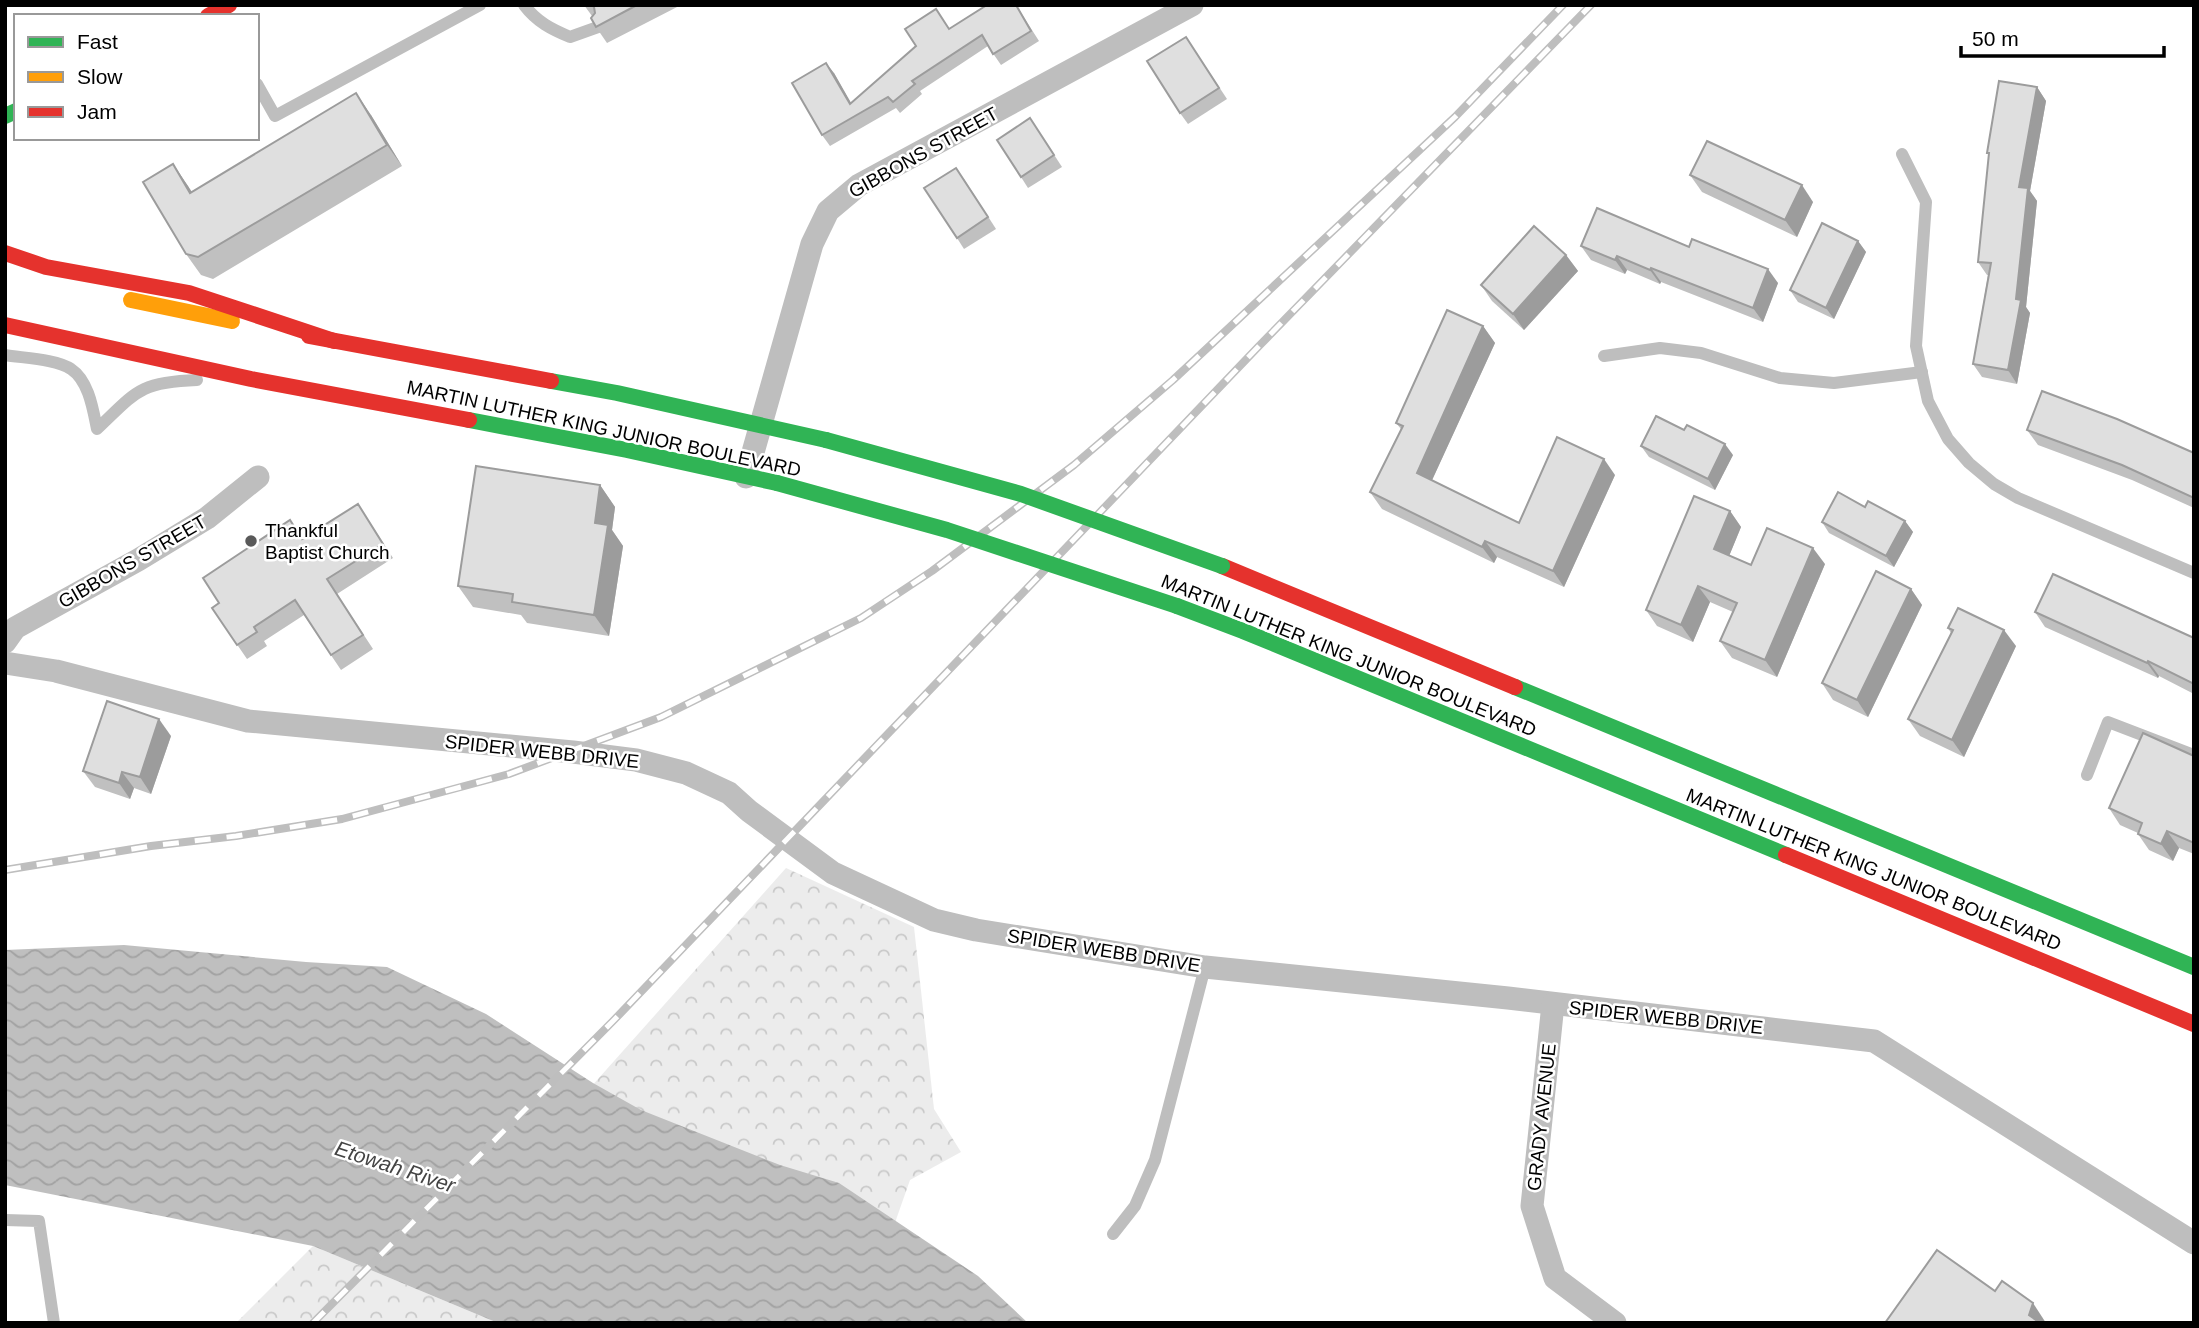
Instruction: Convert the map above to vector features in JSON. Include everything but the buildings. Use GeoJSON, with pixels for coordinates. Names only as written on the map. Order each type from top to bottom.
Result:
{"type":"FeatureCollection","features":[{"type":"Feature","properties":{"kind":"main road"},"geometry":{"type":"LineString","coordinates":[[5,253],[46,267],[189,293],[334,341]]}},
{"type":"Feature","properties":{"kind":"main road","name":"MARTIN LUTHER KING JUNIOR BOULEVARD"},"geometry":{"type":"LineString","coordinates":[[31,278],[334,341],[617,393],[826,440],[1021,494],[1222,566],[2194,967]]}},
{"type":"Feature","properties":{"kind":"main road","name":"MARTIN LUTHER KING JUNIOR BOULEVARD"},"geometry":{"type":"LineString","coordinates":[[5,325],[251,379],[627,450],[777,484],[947,530],[1177,606],[1243,631],[2194,1024]]}},
{"type":"Feature","properties":{"kind":"street","name":"GIBBONS STREET"},"geometry":{"type":"LineString","coordinates":[[746,477],[812,244],[828,211],[859,185],[1192,5]]}},
{"type":"Feature","properties":{"kind":"street","name":"GIBBONS STREET"},"geometry":{"type":"LineString","coordinates":[[5,642],[15,628],[138,560],[207,518],[258,477]]}},
{"type":"Feature","properties":{"kind":"street","name":"SPIDER WEBB DRIVE"},"geometry":{"type":"LineString","coordinates":[[5,663],[56,671],[248,720],[636,760],[685,773],[729,793],[833,873],[934,920],[976,930],[1205,967],[1507,998],[1874,1041],[2194,1243]]}},
{"type":"Feature","properties":{"kind":"street","name":"GRADY AVENUE"},"geometry":{"type":"LineString","coordinates":[[1553,1004],[1532,1206],[1555,1278],[1615,1323]]}},
{"type":"Feature","properties":{"kind":"lane"},"geometry":{"type":"LineString","coordinates":[[259,88],[275,116],[480,5]]}},
{"type":"Feature","properties":{"kind":"lane"},"geometry":{"type":"LineString","coordinates":[[524,5],[535,19],[570,37],[598,27]]}},
{"type":"Feature","properties":{"kind":"lane"},"geometry":{"type":"LineString","coordinates":[[1902,154],[1926,202],[1916,346],[1928,401],[1948,439],[1969,463],[1994,484],[2018,498],[2194,573]]}},
{"type":"Feature","properties":{"kind":"lane"},"geometry":{"type":"LineString","coordinates":[[1604,356],[1660,348],[1701,353],[1780,378],[1834,383],[1922,372]]}},
{"type":"Feature","properties":{"kind":"lane"},"geometry":{"type":"LineString","coordinates":[[5,355],[71,369],[82,381],[97,429],[131,396],[154,384],[251,379]]}},
{"type":"Feature","properties":{"kind":"lane"},"geometry":{"type":"LineString","coordinates":[[2087,775],[2108,722],[2194,755]]}},
{"type":"Feature","properties":{"kind":"lane"},"geometry":{"type":"LineString","coordinates":[[1113,1234],[1135,1206],[1155,1160],[1205,967]]}},
{"type":"Feature","properties":{"kind":"lane"},"geometry":{"type":"LineString","coordinates":[[5,1220],[39,1221],[54,1323]]}},
{"type":"Feature","properties":{"kind":"green space"},"geometry":{"type":"Polygon","coordinates":[[[786,868],[914,927],[934,1109],[961,1152],[910,1180],[891,1234],[590,1088],[786,868]]]}},
{"type":"Feature","properties":{"kind":"green space"},"geometry":{"type":"Polygon","coordinates":[[[313,1246],[498,1323],[236,1323],[313,1246]]]}},
{"type":"Feature","properties":{"kind":"water","name":"Etowah River"},"geometry":{"type":"Polygon","coordinates":[[[124,945],[387,967],[486,1014],[593,1083],[641,1110],[780,1165],[839,1183],[978,1276],[1028,1323],[498,1323],[313,1246],[5,1185],[5,950],[124,945]]]}},
{"type":"Feature","properties":{"kind":"railway"},"geometry":{"type":"LineString","coordinates":[[5,870],[342,819],[509,774],[661,717],[861,618],[932,571],[1074,465],[1173,380],[1455,117],[1563,5]]}},
{"type":"Feature","properties":{"kind":"railway"},"geometry":{"type":"LineString","coordinates":[[313,1323],[614,1020],[1259,346],[1591,5]]}},
{"type":"Feature","properties":{"kind":"traffic: fast"},"geometry":{"type":"LineString","coordinates":[[5,116],[14,112]]}},
{"type":"Feature","properties":{"kind":"traffic: fast"},"geometry":{"type":"LineString","coordinates":[[551,381],[617,393],[826,440]]}},
{"type":"Feature","properties":{"kind":"traffic: fast"},"geometry":{"type":"LineString","coordinates":[[469,420],[627,450],[777,483]]}},
{"type":"Feature","properties":{"kind":"traffic: fast"},"geometry":{"type":"LineString","coordinates":[[826,440],[1021,494],[1222,566]]}},
{"type":"Feature","properties":{"kind":"traffic: fast"},"geometry":{"type":"LineString","coordinates":[[777,483],[947,530],[1177,606]]}},
{"type":"Feature","properties":{"kind":"traffic: fast"},"geometry":{"type":"LineString","coordinates":[[1177,606],[1786,855]]}},
{"type":"Feature","properties":{"kind":"traffic: fast"},"geometry":{"type":"LineString","coordinates":[[1515,687],[2194,967]]}},
{"type":"Feature","properties":{"kind":"traffic: slow"},"geometry":{"type":"LineString","coordinates":[[131,300],[232,321]]}},
{"type":"Feature","properties":{"kind":"traffic: jam"},"geometry":{"type":"LineString","coordinates":[[212,14],[229,5]]}},
{"type":"Feature","properties":{"kind":"traffic: jam"},"geometry":{"type":"LineString","coordinates":[[5,253],[46,267],[189,293],[334,341]]}},
{"type":"Feature","properties":{"kind":"traffic: jam"},"geometry":{"type":"LineString","coordinates":[[5,325],[251,379],[469,420]]}},
{"type":"Feature","properties":{"kind":"traffic: jam"},"geometry":{"type":"LineString","coordinates":[[309,336],[551,381]]}},
{"type":"Feature","properties":{"kind":"traffic: jam"},"geometry":{"type":"LineString","coordinates":[[1222,566],[1515,687]]}},
{"type":"Feature","properties":{"kind":"traffic: jam"},"geometry":{"type":"LineString","coordinates":[[1786,855],[2194,1024]]}},
{"type":"Feature","properties":{"kind":"place","name":"Thankful Baptist Church"},"geometry":{"type":"Point","coordinates":[251,541]}}]}
